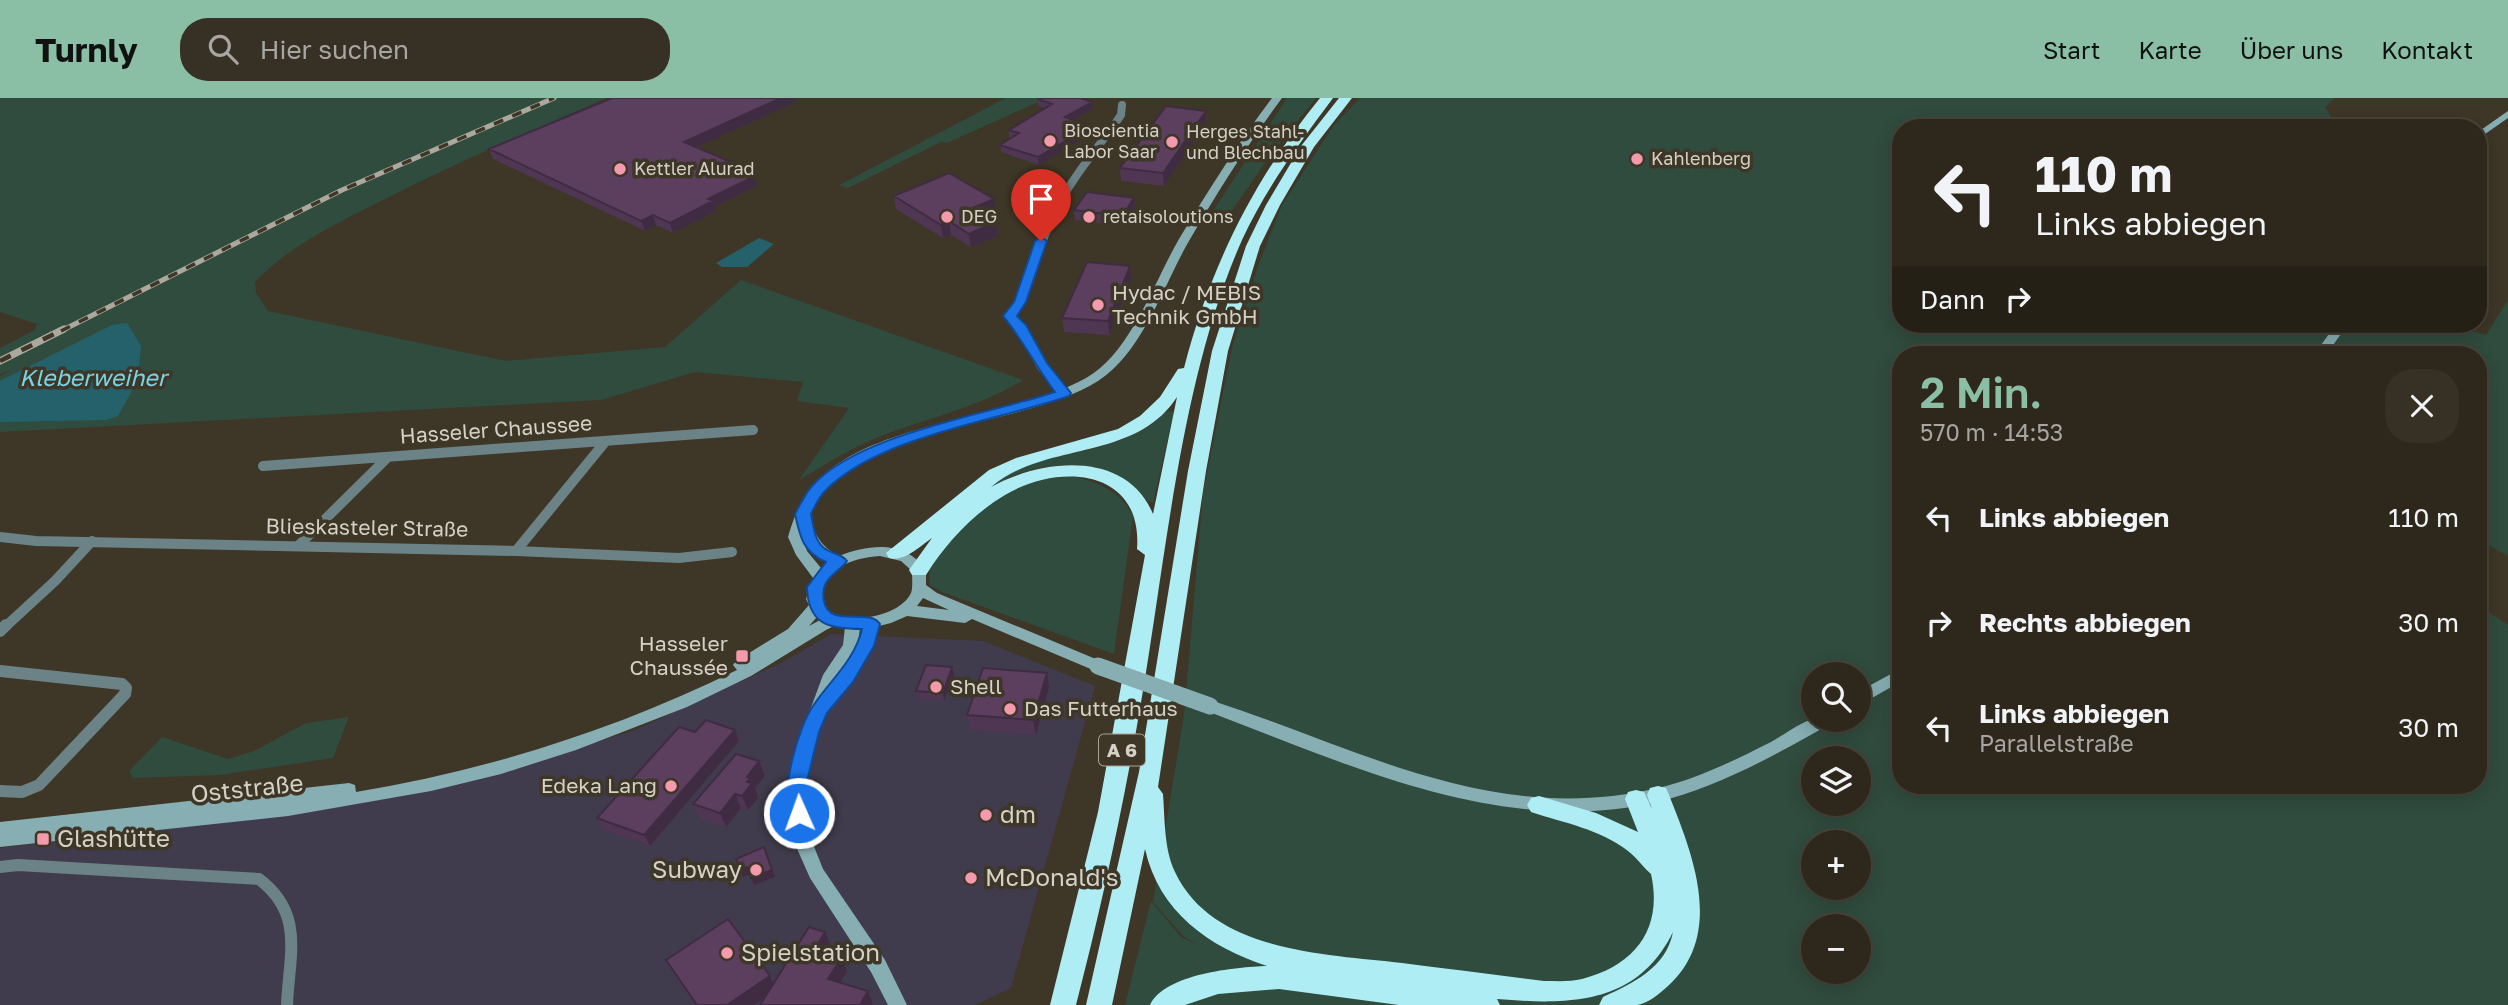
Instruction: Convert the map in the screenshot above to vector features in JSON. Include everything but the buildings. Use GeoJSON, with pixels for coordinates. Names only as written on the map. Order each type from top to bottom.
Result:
{"type":"FeatureCollection","features":[{"type":"Feature","properties":{"kind":"highway","name":"A 6"},"geometry":{"type":"LineString","coordinates":[[1063,1005],[1096,875],[1121,755],[1145,610],[1195,350],[1218,281],[1253,203],[1293,140],[1326,98]]}},
{"type":"Feature","properties":{"kind":"highway","name":"A 6"},"geometry":{"type":"LineString","coordinates":[[1099,1005],[1150,772],[1196,471],[1220,351],[1253,246],[1290,174],[1320,129],[1346,98]]}},
{"type":"Feature","properties":{"kind":"highway"},"geometry":{"type":"LineString","coordinates":[[896,553],[925,534],[995,474],[1009,466],[1041,454],[1114,438],[1152,418],[1175,389],[1195,350]]}},
{"type":"Feature","properties":{"kind":"highway"},"geometry":{"type":"LineString","coordinates":[[919,579],[932,548],[998,490],[1041,474],[1088,472],[1120,483],[1142,507],[1148,528],[1145,610]]}},
{"type":"Feature","properties":{"kind":"highway"},"geometry":{"type":"LineString","coordinates":[[1150,772],[1157,857],[1167,880],[1180,899],[1206,925],[1262,953],[1331,966],[1544,993],[1580,992],[1624,975],[1656,945],[1668,911],[1663,873],[1651,832],[1647,797]]}},
{"type":"Feature","properties":{"kind":"highway"},"geometry":{"type":"LineString","coordinates":[[1612,1005],[1654,983],[1678,956],[1690,920],[1689,890],[1681,857],[1647,797]]}},
{"type":"Feature","properties":{"kind":"highway"},"geometry":{"type":"LineString","coordinates":[[1539,805],[1591,821],[1625,836],[1653,859],[1663,873]]}},
{"type":"Feature","properties":{"kind":"highway"},"geometry":{"type":"LineString","coordinates":[[1163,1005],[1196,988],[1246,977],[1279,977],[1487,1005]]}},
{"type":"Feature","properties":{"kind":"main road"},"geometry":{"type":"LineString","coordinates":[[820,577],[801,552],[795,537],[803,514],[817,490],[832,477],[870,454],[927,432],[1024,407],[1064,393],[1091,380],[1118,360],[1127,350],[1161,279],[1227,168],[1277,98]]}},
{"type":"Feature","properties":{"kind":"main road"},"geometry":{"type":"LineString","coordinates":[[2487,129],[2508,114]]}},
{"type":"Feature","properties":{"kind":"main road"},"geometry":{"type":"LineString","coordinates":[[803,514],[809,541],[818,552],[839,561]]}},
{"type":"Feature","properties":{"kind":"main road"},"geometry":{"type":"LineString","coordinates":[[919,579],[914,600],[902,610],[872,624],[853,625],[832,621],[816,606],[813,597],[820,577],[839,561],[866,552],[896,553],[913,563],[919,579],[932,597],[1014,633],[1370,766],[1446,790],[1482,798],[1539,805],[1584,806],[1647,797],[1706,779],[1801,732]]}},
{"type":"Feature","properties":{"kind":"main road","name":"Oststraße"},"geometry":{"type":"LineString","coordinates":[[712,687],[807,620],[816,606]]}},
{"type":"Feature","properties":{"kind":"main road"},"geometry":{"type":"LineString","coordinates":[[902,610],[932,611],[1014,633]]}},
{"type":"Feature","properties":{"kind":"main road","name":"Oststraße"},"geometry":{"type":"LineString","coordinates":[[0,840],[316,806],[496,769],[620,727],[744,673],[832,621]]}},
{"type":"Feature","properties":{"kind":"main road"},"geometry":{"type":"LineString","coordinates":[[820,709],[846,677],[868,642],[872,624]]}},
{"type":"Feature","properties":{"kind":"main road"},"geometry":{"type":"LineString","coordinates":[[853,625],[850,646],[831,676],[810,732],[798,781],[804,844],[816,873],[878,966],[898,1005]]}},
{"type":"Feature","properties":{"kind":"main road"},"geometry":{"type":"LineString","coordinates":[[1871,692],[1892,680]]}},
{"type":"Feature","properties":{"kind":"main road","name":"Oststraße"},"geometry":{"type":"LineString","coordinates":[[0,829],[321,794],[496,769]]}},
{"type":"Feature","properties":{"kind":"street"},"geometry":{"type":"LineString","coordinates":[[1064,393],[1041,365],[1022,328],[1010,316],[1020,302],[1041,241],[1058,206],[1121,115],[1122,106]]}},
{"type":"Feature","properties":{"kind":"street","name":"Hasseler Chaussee"},"geometry":{"type":"LineString","coordinates":[[263,466],[752,430]]}},
{"type":"Feature","properties":{"kind":"street","name":"Hasseler Chaussee"},"geometry":{"type":"LineString","coordinates":[[516,551],[605,442]]}},
{"type":"Feature","properties":{"kind":"street","name":"Hasseler Chaussee"},"geometry":{"type":"LineString","coordinates":[[298,547],[388,457]]}},
{"type":"Feature","properties":{"kind":"street","name":"Blieskasteler Straße"},"geometry":{"type":"LineString","coordinates":[[0,537],[36,541],[516,551],[679,558],[732,552]]}},
{"type":"Feature","properties":{"kind":"street"},"geometry":{"type":"LineString","coordinates":[[0,631],[92,541]]}},
{"type":"Feature","properties":{"kind":"street"},"geometry":{"type":"LineString","coordinates":[[0,671],[122,684],[126,688],[125,694],[39,785],[22,792],[0,791]]}},
{"type":"Feature","properties":{"kind":"street"},"geometry":{"type":"LineString","coordinates":[[0,867],[31,865],[259,879],[272,887],[285,902],[292,928],[287,1005]]}},
{"type":"Feature","properties":{"kind":"shaded area"},"geometry":{"type":"Polygon","coordinates":[[[831,634],[983,641],[1095,686],[1011,988],[975,1005],[0,1005],[0,848],[405,796],[633,731],[781,663],[831,634]]]}},
{"type":"Feature","properties":{"kind":"green space"},"geometry":{"type":"Polygon","coordinates":[[[0,98],[607,98],[432,176],[327,229],[281,258],[255,282],[256,293],[268,311],[506,361],[665,347],[741,280],[1023,380],[972,405],[870,440],[799,480],[849,408],[797,401],[803,382],[695,372],[601,400],[0,432],[0,376],[11,370],[0,374],[0,348],[35,330],[37,324],[0,312],[0,98]]]}},
{"type":"Feature","properties":{"kind":"green space"},"geometry":{"type":"Polygon","coordinates":[[[1006,98],[1047,98],[947,143],[941,142],[848,188],[839,185],[1006,98]]]}},
{"type":"Feature","properties":{"kind":"green space"},"geometry":{"type":"Polygon","coordinates":[[[1287,98],[1316,98],[1272,153],[1224,222],[1209,217],[1287,98]]]}},
{"type":"Feature","properties":{"kind":"green space"},"geometry":{"type":"Polygon","coordinates":[[[1360,98],[2335,98],[2325,107],[2332,119],[1892,119],[1892,333],[2486,335],[2508,300],[2508,556],[2487,544],[2487,346],[1892,346],[1892,794],[2487,794],[2487,611],[2508,625],[2508,1005],[1125,1005],[1151,901],[1181,937],[1198,945],[1183,936],[1153,902],[1184,716],[1203,493],[1232,348],[1258,266],[1282,205],[1334,125],[1360,98]]]}},
{"type":"Feature","properties":{"kind":"green space"},"geometry":{"type":"Polygon","coordinates":[[[1167,411],[1174,412],[1153,503],[1119,476],[1096,468],[1071,465],[1045,467],[1021,473],[977,496],[1012,470],[1116,442],[1151,424],[1167,411]]]}},
{"type":"Feature","properties":{"kind":"green space"},"geometry":{"type":"Polygon","coordinates":[[[1074,476],[1101,485],[1115,494],[1133,516],[1114,654],[942,592],[930,585],[929,566],[959,530],[996,497],[1024,483],[1074,476]]]}},
{"type":"Feature","properties":{"kind":"green space"},"geometry":{"type":"Polygon","coordinates":[[[349,717],[333,758],[220,775],[133,778],[129,771],[162,737],[228,759],[254,751],[306,723],[349,717]]]}},
{"type":"Feature","properties":{"kind":"water"},"geometry":{"type":"Polygon","coordinates":[[[759,238],[774,244],[747,267],[722,267],[716,263],[759,238]]]}},
{"type":"Feature","properties":{"kind":"water","name":"Kleberweiher"},"geometry":{"type":"Polygon","coordinates":[[[127,323],[141,346],[138,380],[118,416],[106,420],[0,422],[0,381],[112,325],[127,323]]]}},
{"type":"Feature","properties":{"kind":"railway"},"geometry":{"type":"LineString","coordinates":[[61,331],[342,190],[554,98]]}},
{"type":"Feature","properties":{"kind":"railway"},"geometry":{"type":"LineString","coordinates":[[0,361],[64,329]]}},
{"type":"Feature","properties":{"kind":"place","name":"Bioscientia Labor Saar"},"geometry":{"type":"Point","coordinates":[1050,141]}},
{"type":"Feature","properties":{"kind":"place","name":"Herges Stahl- und Blechbau"},"geometry":{"type":"Point","coordinates":[1172,142]}},
{"type":"Feature","properties":{"kind":"place","name":"Kahlenberg"},"geometry":{"type":"Point","coordinates":[1637,159]}},
{"type":"Feature","properties":{"kind":"place","name":"Kettler Alurad"},"geometry":{"type":"Point","coordinates":[620,169]}},
{"type":"Feature","properties":{"kind":"place","name":"DEG"},"geometry":{"type":"Point","coordinates":[947,217]}},
{"type":"Feature","properties":{"kind":"place","name":"retaisoloutions"},"geometry":{"type":"Point","coordinates":[1089,217]}},
{"type":"Feature","properties":{"kind":"place","name":"Hydac / MEBIS Technik GmbH"},"geometry":{"type":"Point","coordinates":[1098,305]}},
{"type":"Feature","properties":{"kind":"place","name":"Hasseler Chaussée"},"geometry":{"type":"Point","coordinates":[742,656]}},
{"type":"Feature","properties":{"kind":"place","name":"Shell"},"geometry":{"type":"Point","coordinates":[936,687]}},
{"type":"Feature","properties":{"kind":"place","name":"Das Futterhaus"},"geometry":{"type":"Point","coordinates":[1010,709]}},
{"type":"Feature","properties":{"kind":"place","name":"Edeka Lang"},"geometry":{"type":"Point","coordinates":[671,786]}},
{"type":"Feature","properties":{"kind":"place","name":"dm"},"geometry":{"type":"Point","coordinates":[986,815]}},
{"type":"Feature","properties":{"kind":"place","name":"Glashütte"},"geometry":{"type":"Point","coordinates":[43,839]}},
{"type":"Feature","properties":{"kind":"place","name":"Subway"},"geometry":{"type":"Point","coordinates":[756,870]}},
{"type":"Feature","properties":{"kind":"place","name":"McDonald's"},"geometry":{"type":"Point","coordinates":[971,878]}},
{"type":"Feature","properties":{"kind":"place","name":"Spielstation"},"geometry":{"type":"Point","coordinates":[727,953]}},
{"type":"Feature","properties":{"kind":"route"},"geometry":{"type":"LineString","coordinates":[[799,813],[798,781],[810,732],[820,709],[846,677],[868,642],[872,624],[853,625],[832,621],[816,606],[813,597],[820,577],[839,561],[818,552],[809,541],[804,530],[803,514],[807,503],[832,477],[870,454],[927,432],[1024,407],[1064,393],[1041,365],[1022,328],[1010,316],[1020,302],[1041,241]]}}]}
